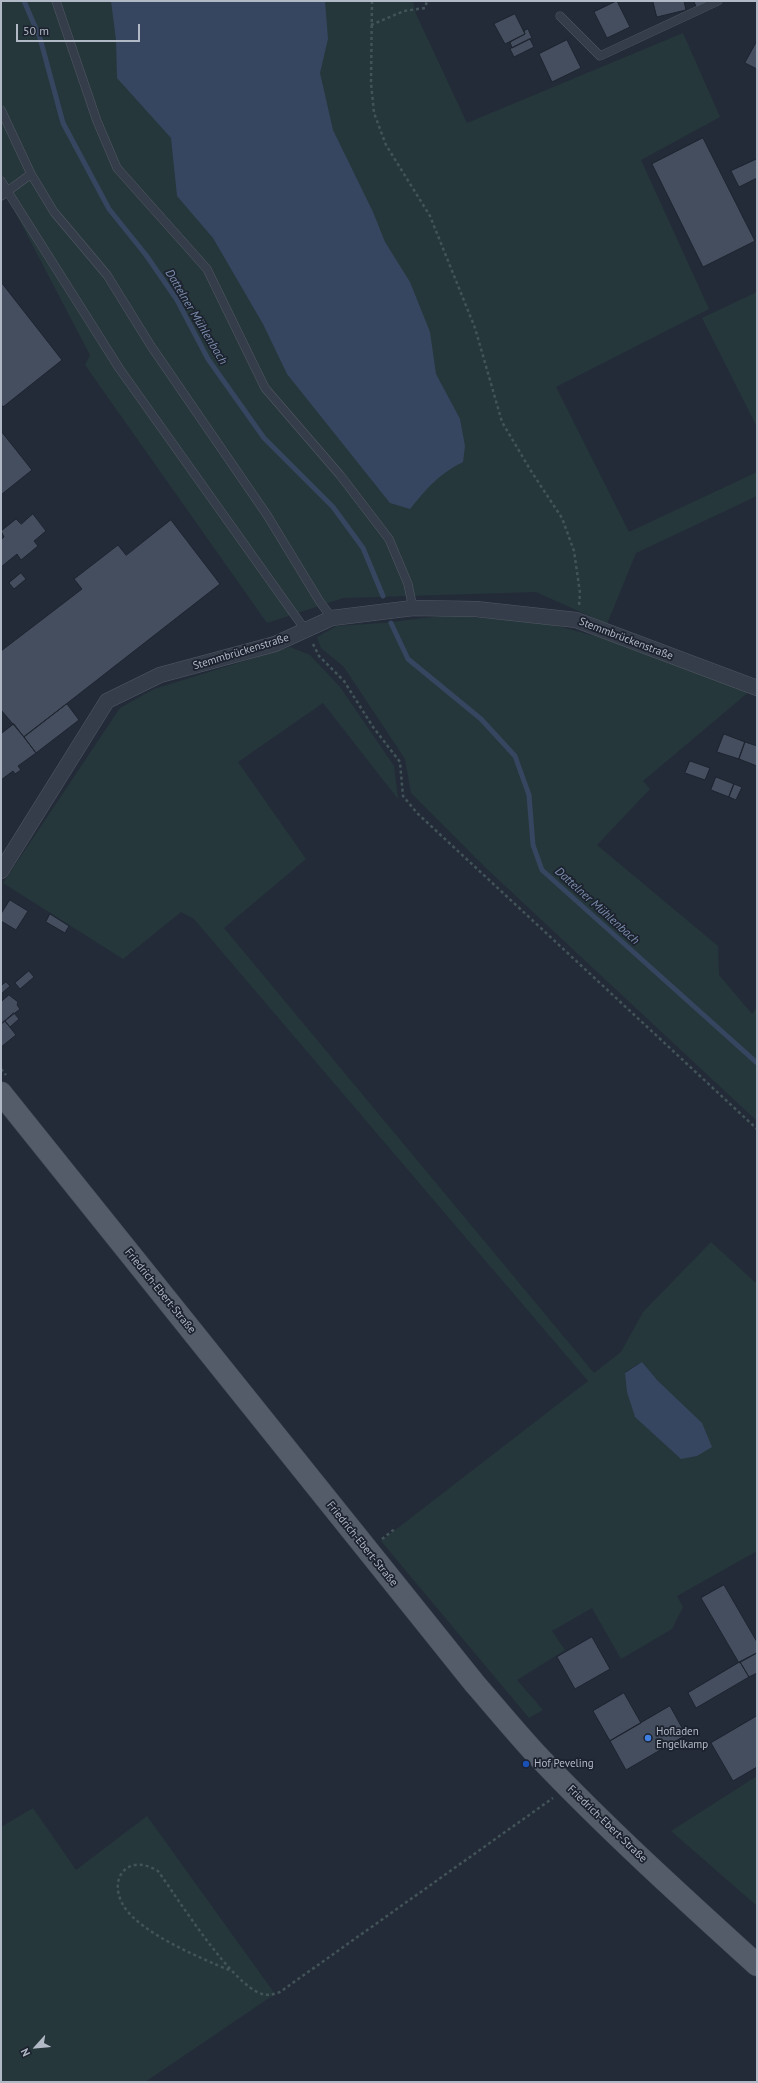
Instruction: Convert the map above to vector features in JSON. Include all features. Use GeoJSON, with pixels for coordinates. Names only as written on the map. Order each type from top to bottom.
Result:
{"type":"FeatureCollection","features":[{"type":"Feature","properties":{"kind":"main road","name":"Friedrich-Ebert-Straße"},"geometry":{"type":"LineString","coordinates":[[1,1093],[475,1684],[568,1787],[661,1877],[757,1965]]}},
{"type":"Feature","properties":{"kind":"street","name":"Stemmbrückenstraße"},"geometry":{"type":"LineString","coordinates":[[1,871],[107,701],[160,675],[275,644],[332,618],[413,608],[476,608],[576,620],[757,688]]}},
{"type":"Feature","properties":{"kind":"lane"},"geometry":{"type":"LineString","coordinates":[[56,1],[97,121],[117,168],[207,270],[265,388],[340,475],[389,539],[408,584],[413,608]]}},
{"type":"Feature","properties":{"kind":"lane"},"geometry":{"type":"LineString","coordinates":[[560,16],[600,56],[718,1]]}},
{"type":"Feature","properties":{"kind":"lane"},"geometry":{"type":"LineString","coordinates":[[1,110],[31,174],[54,212],[107,275],[151,346],[267,515],[320,602],[332,618]]}},
{"type":"Feature","properties":{"kind":"lane"},"geometry":{"type":"LineString","coordinates":[[4,194],[31,174]]}},
{"type":"Feature","properties":{"kind":"lane"},"geometry":{"type":"LineString","coordinates":[[1,181],[4,194],[119,368],[306,631]]}},
{"type":"Feature","properties":{"kind":"path"},"geometry":{"type":"LineString","coordinates":[[372,1],[371,84],[374,113],[386,145],[430,216],[474,328],[502,422],[531,471],[562,518],[574,551],[580,593],[576,620]]}},
{"type":"Feature","properties":{"kind":"path"},"geometry":{"type":"LineString","coordinates":[[371,25],[404,10],[425,8],[427,1]]}},
{"type":"Feature","properties":{"kind":"path"},"geometry":{"type":"LineString","coordinates":[[306,631],[319,656],[344,681],[373,726],[400,762],[403,796],[417,813],[757,1129]]}},
{"type":"Feature","properties":{"kind":"path"},"geometry":{"type":"LineString","coordinates":[[229,1970],[158,1871],[150,1866],[138,1864],[125,1868],[120,1874],[118,1884],[120,1896],[125,1908],[137,1922],[188,1953],[229,1970],[260,1993],[272,1995],[280,1992],[568,1787]]}},
{"type":"Feature","properties":{"kind":"shaded area"},"geometry":{"type":"Polygon","coordinates":[[[1,1],[413,1],[416,14],[467,123],[683,33],[720,117],[641,160],[709,309],[556,387],[629,532],[757,472],[757,496],[636,553],[607,624],[536,592],[343,598],[267,623],[85,365],[90,355],[1,185],[1,1]]]}},
{"type":"Feature","properties":{"kind":"shaded area"},"geometry":{"type":"Polygon","coordinates":[[[757,292],[757,427],[702,318],[757,292]]]}},
{"type":"Feature","properties":{"kind":"shaded area"},"geometry":{"type":"Polygon","coordinates":[[[449,615],[546,623],[610,640],[750,691],[643,781],[650,789],[597,845],[718,946],[719,975],[752,1014],[757,1007],[757,1121],[487,869],[411,793],[405,759],[344,667],[321,648],[317,637],[337,626],[383,623],[449,615]]]}},
{"type":"Feature","properties":{"kind":"shaded area"},"geometry":{"type":"Polygon","coordinates":[[[290,647],[310,655],[340,687],[394,766],[398,799],[323,703],[238,762],[306,859],[224,928],[594,1373],[621,1352],[643,1312],[711,1242],[757,1284],[757,1551],[677,1596],[683,1607],[672,1629],[621,1659],[592,1608],[552,1631],[565,1650],[517,1680],[543,1710],[529,1718],[381,1541],[588,1381],[194,919],[181,912],[123,959],[3,883],[120,708],[154,689],[290,647]],[[642,1362],[625,1372],[658,1381],[642,1362]]]}},
{"type":"Feature","properties":{"kind":"shaded area"},"geometry":{"type":"Polygon","coordinates":[[[757,1776],[757,1906],[671,1831],[757,1776]]]}},
{"type":"Feature","properties":{"kind":"shaded area"},"geometry":{"type":"Polygon","coordinates":[[[33,1808],[76,1870],[147,1816],[275,1994],[145,2082],[1,2082],[1,1827],[33,1808]]]}},
{"type":"Feature","properties":{"kind":"water"},"geometry":{"type":"Polygon","coordinates":[[[111,1],[325,1],[328,39],[320,73],[333,130],[373,212],[385,242],[410,282],[430,332],[436,374],[460,419],[465,446],[463,462],[447,471],[434,482],[410,509],[390,503],[287,374],[263,324],[213,238],[177,196],[171,138],[117,78],[116,40],[111,1]]]}},
{"type":"Feature","properties":{"kind":"water"},"geometry":{"type":"Polygon","coordinates":[[[642,1362],[658,1381],[702,1423],[712,1447],[697,1456],[681,1459],[635,1417],[627,1392],[625,1373],[642,1362]]]}},
{"type":"Feature","properties":{"kind":"building"},"geometry":{"type":"Polygon","coordinates":[[[617,1],[630,27],[607,38],[594,12],[617,1]]]}},
{"type":"Feature","properties":{"kind":"building"},"geometry":{"type":"Polygon","coordinates":[[[653,1],[684,1],[686,10],[657,17],[653,1]]]}},
{"type":"Feature","properties":{"kind":"building"},"geometry":{"type":"Polygon","coordinates":[[[694,1],[713,1],[697,8],[694,1]]]}},
{"type":"Feature","properties":{"kind":"building"},"geometry":{"type":"Polygon","coordinates":[[[515,14],[525,34],[505,44],[494,24],[515,14]]]}},
{"type":"Feature","properties":{"kind":"building"},"geometry":{"type":"Polygon","coordinates":[[[528,29],[532,38],[512,48],[510,42],[525,34],[524,31],[528,29]]]}},
{"type":"Feature","properties":{"kind":"building"},"geometry":{"type":"Polygon","coordinates":[[[530,39],[534,47],[514,57],[510,49],[530,39]]]}},
{"type":"Feature","properties":{"kind":"building"},"geometry":{"type":"Polygon","coordinates":[[[567,40],[581,68],[552,82],[539,54],[567,40]]]}},
{"type":"Feature","properties":{"kind":"building"},"geometry":{"type":"Polygon","coordinates":[[[757,41],[757,69],[745,63],[757,41]]]}},
{"type":"Feature","properties":{"kind":"building"},"geometry":{"type":"Polygon","coordinates":[[[703,138],[755,241],[703,267],[652,164],[703,138]]]}},
{"type":"Feature","properties":{"kind":"building"},"geometry":{"type":"Polygon","coordinates":[[[757,159],[757,178],[739,187],[731,171],[757,159]]]}},
{"type":"Feature","properties":{"kind":"building"},"geometry":{"type":"Polygon","coordinates":[[[1,282],[62,360],[3,407],[1,404],[1,282]]]}},
{"type":"Feature","properties":{"kind":"building"},"geometry":{"type":"Polygon","coordinates":[[[1,431],[32,470],[2,494],[1,492],[1,431]]]}},
{"type":"Feature","properties":{"kind":"building"},"geometry":{"type":"Polygon","coordinates":[[[33,514],[46,531],[34,541],[38,546],[21,560],[17,554],[1,567],[1,540],[4,537],[1,531],[16,519],[21,524],[33,514]]]}},
{"type":"Feature","properties":{"kind":"building"},"geometry":{"type":"Polygon","coordinates":[[[171,520],[220,584],[24,737],[1,710],[1,651],[82,589],[74,579],[118,545],[126,555],[171,520]]]}},
{"type":"Feature","properties":{"kind":"building"},"geometry":{"type":"Polygon","coordinates":[[[21,573],[26,579],[14,589],[9,583],[21,573]]]}},
{"type":"Feature","properties":{"kind":"building"},"geometry":{"type":"Polygon","coordinates":[[[67,704],[79,720],[36,753],[24,737],[67,704]]]}},
{"type":"Feature","properties":{"kind":"building"},"geometry":{"type":"Polygon","coordinates":[[[14,724],[36,753],[18,766],[21,770],[15,774],[13,771],[1,780],[1,734],[14,724]]]}},
{"type":"Feature","properties":{"kind":"building"},"geometry":{"type":"Polygon","coordinates":[[[724,734],[745,742],[739,759],[717,752],[724,734]]]}},
{"type":"Feature","properties":{"kind":"building"},"geometry":{"type":"Polygon","coordinates":[[[745,742],[757,746],[757,766],[739,759],[745,742]]]}},
{"type":"Feature","properties":{"kind":"building"},"geometry":{"type":"Polygon","coordinates":[[[690,761],[710,768],[705,780],[685,773],[690,761]]]}},
{"type":"Feature","properties":{"kind":"building"},"geometry":{"type":"Polygon","coordinates":[[[716,777],[734,784],[729,797],[711,790],[716,777]]]}},
{"type":"Feature","properties":{"kind":"building"},"geometry":{"type":"Polygon","coordinates":[[[734,784],[742,787],[736,800],[729,797],[734,784]]]}},
{"type":"Feature","properties":{"kind":"building"},"geometry":{"type":"Polygon","coordinates":[[[10,900],[28,911],[16,930],[1,921],[1,914],[10,900]]]}},
{"type":"Feature","properties":{"kind":"building"},"geometry":{"type":"Polygon","coordinates":[[[50,914],[69,926],[65,933],[46,922],[50,914]]]}},
{"type":"Feature","properties":{"kind":"building"},"geometry":{"type":"Polygon","coordinates":[[[29,971],[34,977],[20,989],[15,983],[29,971]]]}},
{"type":"Feature","properties":{"kind":"building"},"geometry":{"type":"Polygon","coordinates":[[[6,982],[10,986],[1,994],[1,986],[6,982]]]}},
{"type":"Feature","properties":{"kind":"building"},"geometry":{"type":"Polygon","coordinates":[[[9,995],[18,1002],[17,1005],[20,1009],[1,1024],[1,1002],[9,995]]]}},
{"type":"Feature","properties":{"kind":"building"},"geometry":{"type":"Polygon","coordinates":[[[14,1013],[19,1019],[10,1027],[5,1021],[14,1013]]]}},
{"type":"Feature","properties":{"kind":"building"},"geometry":{"type":"Polygon","coordinates":[[[5,1021],[16,1035],[1,1047],[1,1024],[5,1021]]]}},
{"type":"Feature","properties":{"kind":"building"},"geometry":{"type":"Polygon","coordinates":[[[724,1585],[757,1642],[757,1653],[739,1663],[701,1598],[724,1585]]]}},
{"type":"Feature","properties":{"kind":"building"},"geometry":{"type":"Polygon","coordinates":[[[592,1637],[610,1669],[575,1689],[557,1657],[592,1637]]]}},
{"type":"Feature","properties":{"kind":"building"},"geometry":{"type":"Polygon","coordinates":[[[757,1653],[757,1673],[749,1677],[740,1662],[757,1653]]]}},
{"type":"Feature","properties":{"kind":"building"},"geometry":{"type":"Polygon","coordinates":[[[740,1662],[749,1677],[696,1708],[688,1693],[740,1662]]]}},
{"type":"Feature","properties":{"kind":"building"},"geometry":{"type":"Polygon","coordinates":[[[624,1693],[641,1723],[610,1741],[593,1711],[624,1693]]]}},
{"type":"Feature","properties":{"kind":"building","name":"Hofladen Engelkamp"},"geometry":{"type":"Polygon","coordinates":[[[670,1706],[686,1735],[626,1770],[610,1741],[670,1706]]]}},
{"type":"Feature","properties":{"kind":"building"},"geometry":{"type":"Polygon","coordinates":[[[757,1716],[757,1767],[733,1781],[711,1743],[757,1716]]]}},
{"type":"Feature","properties":{"kind":"waterway","name":"Dattelner Mühlenbach"},"geometry":{"type":"LineString","coordinates":[[24,1],[40,38],[63,123],[109,209],[146,255],[177,300],[208,359],[264,438],[333,507],[363,548],[383,596]]}},
{"type":"Feature","properties":{"kind":"waterway","name":"Dattelner Mühlenbach"},"geometry":{"type":"LineString","coordinates":[[391,623],[408,659],[481,719],[515,756],[529,795],[533,845],[542,870],[757,1063]]}},
{"type":"Feature","properties":{"kind":"place","name":"Hofladen Engelkamp"},"geometry":{"type":"Point","coordinates":[648,1738]}},
{"type":"Feature","properties":{"kind":"place","name":"Hof Peveling"},"geometry":{"type":"Point","coordinates":[526,1764]}}]}
